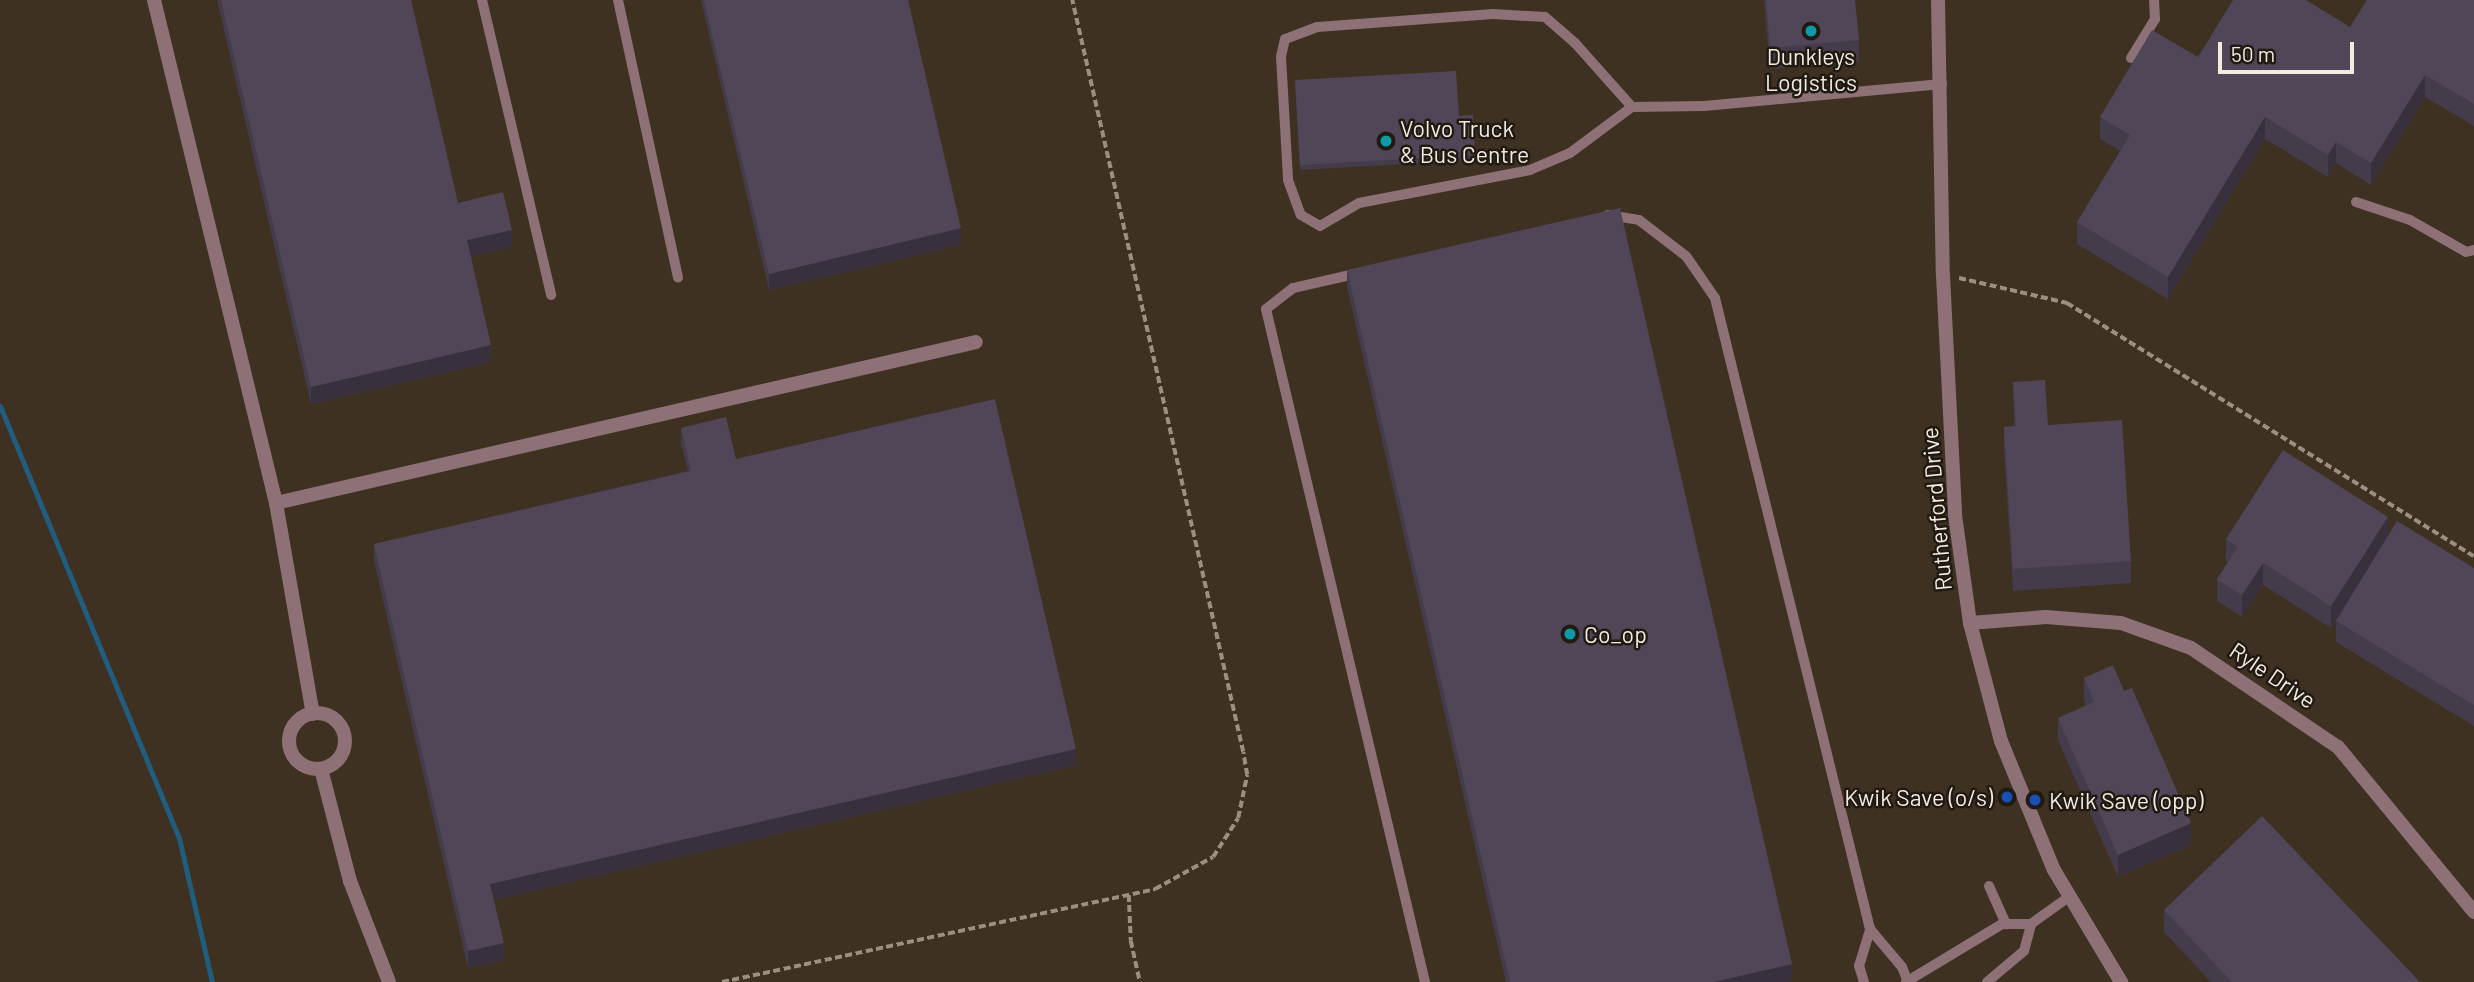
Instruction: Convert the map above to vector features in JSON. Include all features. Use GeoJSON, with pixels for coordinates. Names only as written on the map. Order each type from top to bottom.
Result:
{"type":"FeatureCollection","features":[{"type":"Feature","properties":{"kind":"street"},"geometry":{"type":"LineString","coordinates":[[154,0],[276,503],[313,714]]}},
{"type":"Feature","properties":{"kind":"street","name":"Rutherford Drive"},"geometry":{"type":"LineString","coordinates":[[1938,0],[1942,84],[1943,275],[1955,514],[1970,623],[2001,741],[2054,870],[2121,982]]}},
{"type":"Feature","properties":{"kind":"street"},"geometry":{"type":"LineString","coordinates":[[276,503],[976,342]]}},
{"type":"Feature","properties":{"kind":"street","name":"Ryle Drive"},"geometry":{"type":"LineString","coordinates":[[1970,623],[2046,617],[2121,623],[2191,648],[2338,747],[2474,912]]}},
{"type":"Feature","properties":{"kind":"street"},"geometry":{"type":"LineString","coordinates":[[313,714],[334,719],[344,734],[337,760],[321,769],[302,765],[290,750],[295,724],[313,714]]}},
{"type":"Feature","properties":{"kind":"street"},"geometry":{"type":"LineString","coordinates":[[321,769],[350,881],[389,982]]}},
{"type":"Feature","properties":{"kind":"lane"},"geometry":{"type":"LineString","coordinates":[[482,0],[551,295]]}},
{"type":"Feature","properties":{"kind":"lane"},"geometry":{"type":"LineString","coordinates":[[618,0],[678,278]]}},
{"type":"Feature","properties":{"kind":"lane"},"geometry":{"type":"LineString","coordinates":[[2131,58],[2155,19],[2154,0]]}},
{"type":"Feature","properties":{"kind":"lane"},"geometry":{"type":"LineString","coordinates":[[1632,107],[1561,29],[1545,17],[1524,14],[1317,26],[1285,39],[1281,57],[1287,180],[1301,215],[1320,226],[1359,203],[1530,170],[1570,153],[1632,107],[1704,106],[1942,84]]}},
{"type":"Feature","properties":{"kind":"lane"},"geometry":{"type":"LineString","coordinates":[[2356,202],[2410,220],[2466,252],[2474,250]]}},
{"type":"Feature","properties":{"kind":"lane"},"geometry":{"type":"LineString","coordinates":[[1590,219],[1620,214],[1639,220],[1686,256],[1715,298],[1870,929],[1902,967],[1907,982],[2006,924],[2031,924],[2070,897]]}},
{"type":"Feature","properties":{"kind":"lane"},"geometry":{"type":"LineString","coordinates":[[1374,269],[1293,288],[1266,309],[1425,982]]}},
{"type":"Feature","properties":{"kind":"lane"},"geometry":{"type":"LineString","coordinates":[[1989,886],[2006,924]]}},
{"type":"Feature","properties":{"kind":"lane"},"geometry":{"type":"LineString","coordinates":[[1987,982],[2024,951],[2031,924]]}},
{"type":"Feature","properties":{"kind":"lane"},"geometry":{"type":"LineString","coordinates":[[1864,982],[1859,966],[1870,929]]}},
{"type":"Feature","properties":{"kind":"path"},"geometry":{"type":"LineString","coordinates":[[722,982],[1155,889],[1213,857],[1238,818],[1247,775],[1200,550],[1072,0]]}},
{"type":"Feature","properties":{"kind":"path"},"geometry":{"type":"LineString","coordinates":[[1943,275],[2067,303],[2474,556]]}},
{"type":"Feature","properties":{"kind":"path"},"geometry":{"type":"LineString","coordinates":[[1129,895],[1130,942],[1140,982]]}},
{"type":"Feature","properties":{"kind":"building"},"geometry":{"type":"Polygon","coordinates":[[[221,0],[411,0],[458,203],[503,192],[512,230],[467,240],[491,345],[311,387],[221,0]]]}},
{"type":"Feature","properties":{"kind":"building"},"geometry":{"type":"Polygon","coordinates":[[[704,0],[908,0],[961,228],[769,274],[704,0]]]}},
{"type":"Feature","properties":{"kind":"building","name":"Dunkleys Logistics"},"geometry":{"type":"Polygon","coordinates":[[[1766,0],[1855,0],[1859,40],[1770,48],[1766,0]]]}},
{"type":"Feature","properties":{"kind":"building"},"geometry":{"type":"Polygon","coordinates":[[[2233,0],[2306,0],[2350,27],[2367,0],[2474,0],[2474,104],[2425,75],[2371,163],[2336,142],[2328,155],[2265,117],[2168,277],[2077,222],[2130,135],[2100,117],[2152,30],[2198,57],[2233,0]]]}},
{"type":"Feature","properties":{"kind":"building","name":"Volvo Truck & Bus Centre"},"geometry":{"type":"Polygon","coordinates":[[[1456,71],[1459,116],[1473,115],[1475,155],[1300,165],[1295,80],[1456,71]]]}},
{"type":"Feature","properties":{"kind":"building","name":"Co_op"},"geometry":{"type":"Polygon","coordinates":[[[1620,208],[1792,964],[1713,982],[1510,982],[1347,270],[1620,208]]]}},
{"type":"Feature","properties":{"kind":"building"},"geometry":{"type":"Polygon","coordinates":[[[2045,380],[2048,425],[2122,420],[2131,561],[2013,569],[2004,427],[2016,426],[2013,382],[2045,380]]]}},
{"type":"Feature","properties":{"kind":"building"},"geometry":{"type":"Polygon","coordinates":[[[995,399],[1076,749],[490,884],[504,943],[468,951],[374,544],[691,471],[681,428],[726,417],[736,459],[995,399]]]}},
{"type":"Feature","properties":{"kind":"building"},"geometry":{"type":"Polygon","coordinates":[[[2283,450],[2388,517],[2331,606],[2263,563],[2242,595],[2217,579],[2238,547],[2226,539],[2283,450]]]}},
{"type":"Feature","properties":{"kind":"building"},"geometry":{"type":"Polygon","coordinates":[[[2397,521],[2474,568],[2474,705],[2336,621],[2397,521]]]}},
{"type":"Feature","properties":{"kind":"building"},"geometry":{"type":"Polygon","coordinates":[[[2113,665],[2124,691],[2132,688],[2191,823],[2118,855],[2058,718],[2094,702],[2084,678],[2113,665]]]}},
{"type":"Feature","properties":{"kind":"building"},"geometry":{"type":"Polygon","coordinates":[[[2262,816],[2420,982],[2232,982],[2164,910],[2262,816]]]}},
{"type":"Feature","properties":{"kind":"waterway"},"geometry":{"type":"LineString","coordinates":[[0,406],[179,838],[212,982]]}},
{"type":"Feature","properties":{"kind":"place","name":"Dunkleys Logistics"},"geometry":{"type":"Point","coordinates":[1811,31]}},
{"type":"Feature","properties":{"kind":"place","name":"Volvo Truck & Bus Centre"},"geometry":{"type":"Point","coordinates":[1386,141]}},
{"type":"Feature","properties":{"kind":"place","name":"Co_op"},"geometry":{"type":"Point","coordinates":[1570,634]}},
{"type":"Feature","properties":{"kind":"place","name":"Kwik Save (o/s)"},"geometry":{"type":"Point","coordinates":[2007,797]}},
{"type":"Feature","properties":{"kind":"place","name":"Kwik Save (opp)"},"geometry":{"type":"Point","coordinates":[2035,800]}}]}
